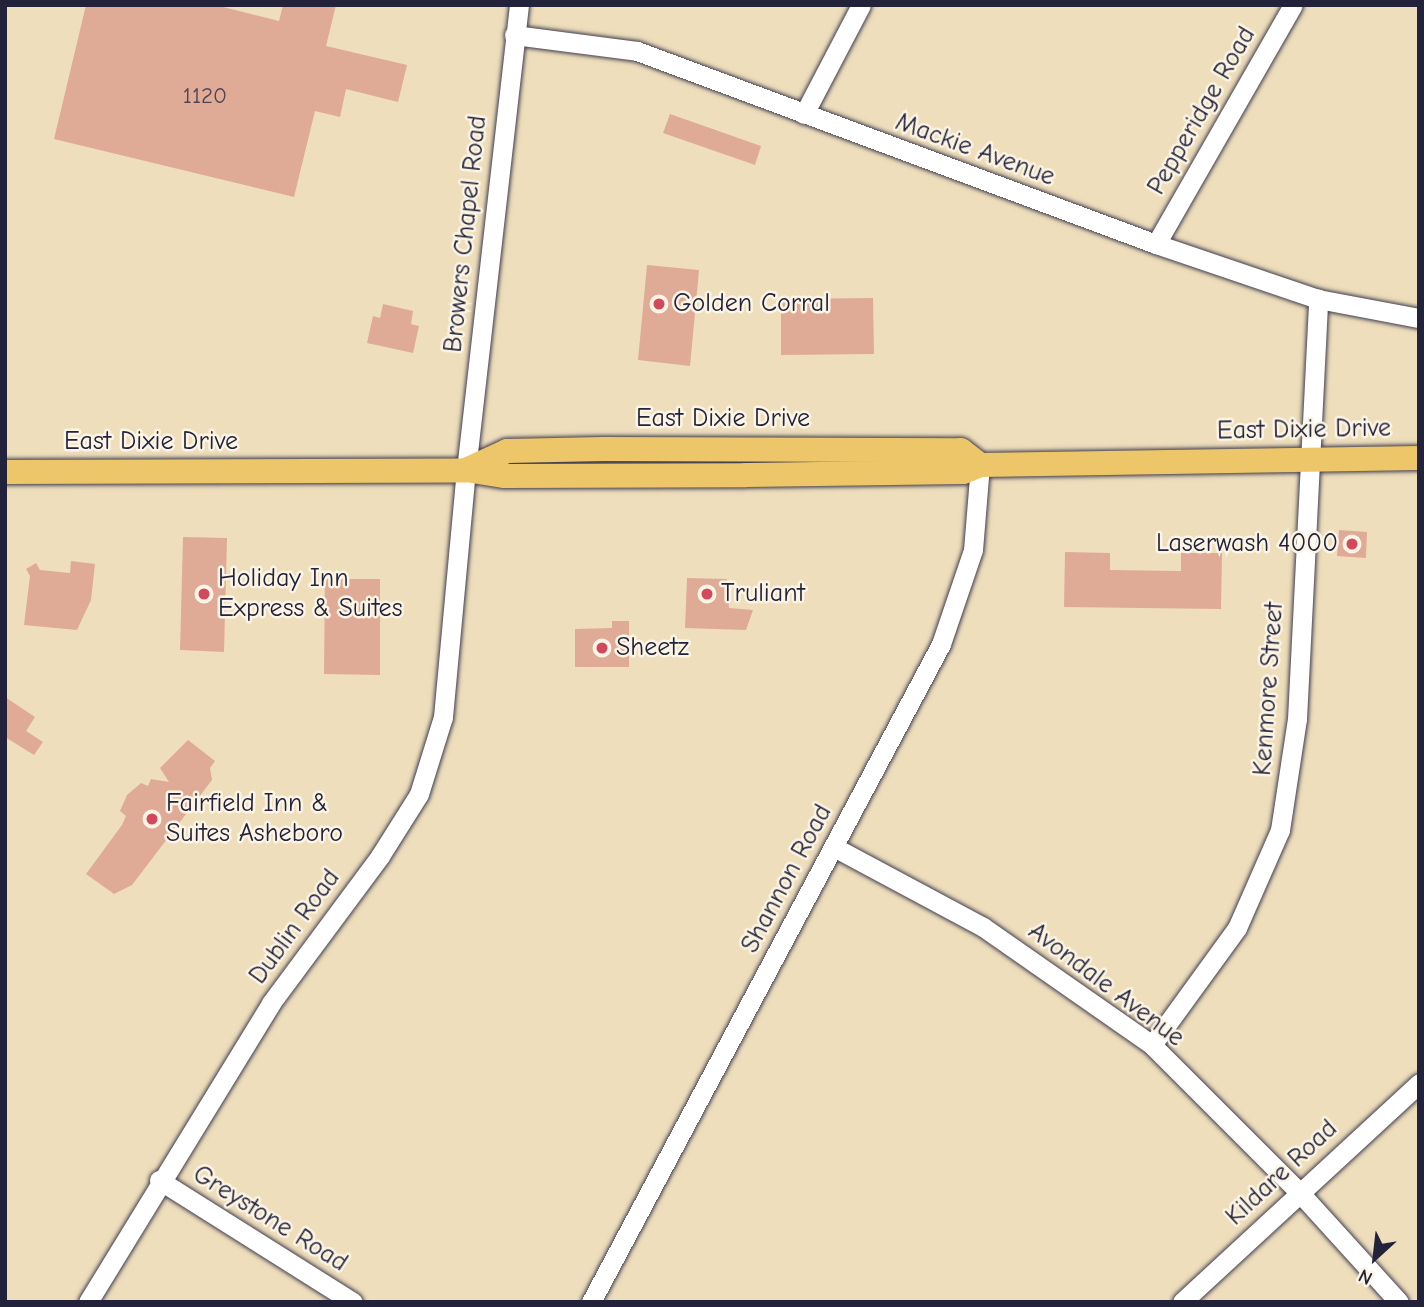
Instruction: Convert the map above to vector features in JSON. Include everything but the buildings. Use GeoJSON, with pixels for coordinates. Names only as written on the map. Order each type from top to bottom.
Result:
{"type":"FeatureCollection","features":[{"type":"Feature","properties":{"kind":"main road","name":"East Dixie Drive"},"geometry":{"type":"LineString","coordinates":[[5,472],[466,470],[506,451],[616,449],[961,450],[980,465],[1419,458]]}},
{"type":"Feature","properties":{"kind":"street","name":"Browers Chapel Road"},"geometry":{"type":"LineString","coordinates":[[466,470],[519,5]]}},
{"type":"Feature","properties":{"kind":"street"},"geometry":{"type":"LineString","coordinates":[[804,114],[861,5]]}},
{"type":"Feature","properties":{"kind":"street","name":"Pepperidge Road"},"geometry":{"type":"LineString","coordinates":[[1156,244],[1293,5]]}},
{"type":"Feature","properties":{"kind":"street","name":"Mackie Avenue"},"geometry":{"type":"LineString","coordinates":[[514,35],[620,46],[1156,244],[1318,299],[1419,317]]}},
{"type":"Feature","properties":{"kind":"street","name":"Kenmore Street"},"geometry":{"type":"LineString","coordinates":[[1152,1045],[1237,928],[1280,831],[1297,719],[1318,299]]}},
{"type":"Feature","properties":{"kind":"street","name":"Shannon Road"},"geometry":{"type":"LineString","coordinates":[[591,1302],[941,644],[959,600],[973,550],[980,465]]}},
{"type":"Feature","properties":{"kind":"street","name":"Dublin Road"},"geometry":{"type":"LineString","coordinates":[[88,1302],[159,1180],[271,1003],[380,856],[419,794],[443,717],[466,470]]}},
{"type":"Feature","properties":{"kind":"street","name":"Avondale Avenue"},"geometry":{"type":"LineString","coordinates":[[834,847],[983,927],[1152,1045],[1300,1193],[1399,1302]]}},
{"type":"Feature","properties":{"kind":"street","name":"Kildare Road"},"geometry":{"type":"LineString","coordinates":[[1182,1302],[1419,1083]]}},
{"type":"Feature","properties":{"kind":"street","name":"Greystone Road"},"geometry":{"type":"LineString","coordinates":[[159,1180],[353,1302]]}},
{"type":"Feature","properties":{"kind":"place","name":"Golden Corral"},"geometry":{"type":"Point","coordinates":[659,304]}},
{"type":"Feature","properties":{"kind":"place","name":"Laserwash 4000"},"geometry":{"type":"Point","coordinates":[1352,544]}},
{"type":"Feature","properties":{"kind":"place","name":"Holiday Inn Express & Suites"},"geometry":{"type":"Point","coordinates":[204,594]}},
{"type":"Feature","properties":{"kind":"place","name":"Truliant"},"geometry":{"type":"Point","coordinates":[707,594]}},
{"type":"Feature","properties":{"kind":"place","name":"Sheetz"},"geometry":{"type":"Point","coordinates":[602,648]}},
{"type":"Feature","properties":{"kind":"place","name":"Fairfield Inn & Suites Asheboro"},"geometry":{"type":"Point","coordinates":[152,819]}}]}
